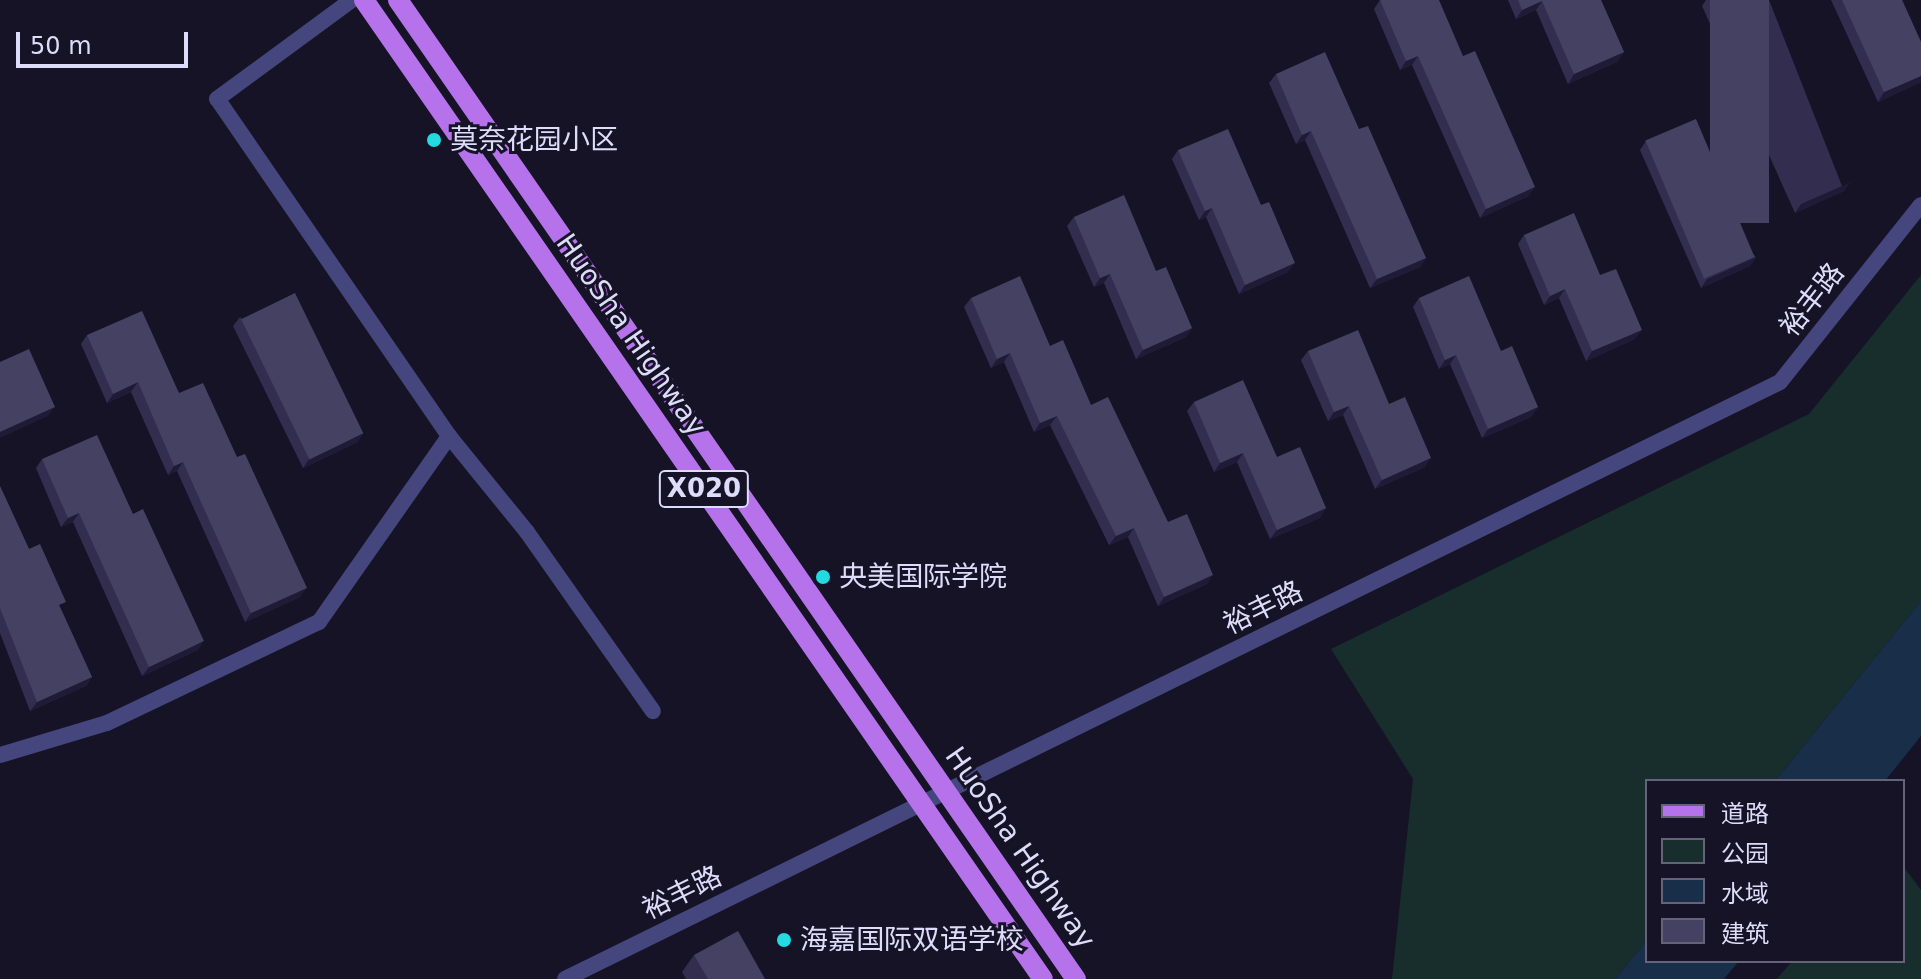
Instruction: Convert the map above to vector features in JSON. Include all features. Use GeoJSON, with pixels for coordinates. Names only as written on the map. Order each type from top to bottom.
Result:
{"type":"FeatureCollection","features":[{"type":"Feature","properties":{"kind":"main road","name":"HuoSha Highway"},"geometry":{"type":"LineString","coordinates":[[364,0],[1043,979]]}},
{"type":"Feature","properties":{"kind":"main road","name":"HuoSha Highway"},"geometry":{"type":"LineString","coordinates":[[398,0],[1076,979]]}},
{"type":"Feature","properties":{"kind":"street"},"geometry":{"type":"LineString","coordinates":[[352,0],[217,99],[449,436],[527,532],[653,711]]}},
{"type":"Feature","properties":{"kind":"street","name":"裕丰路"},"geometry":{"type":"LineString","coordinates":[[565,979],[1780,382],[1921,205]]}},
{"type":"Feature","properties":{"kind":"street"},"geometry":{"type":"LineString","coordinates":[[0,755],[107,723],[319,622],[449,436]]}},
{"type":"Feature","properties":{"kind":"green space"},"geometry":{"type":"Polygon","coordinates":[[[1921,275],[1921,601],[1777,779],[1645,779],[1645,942],[1615,979],[1392,979],[1413,779],[1331,649],[1809,414],[1921,275]]]}},
{"type":"Feature","properties":{"kind":"green space"},"geometry":{"type":"Polygon","coordinates":[[[1905,869],[1921,890],[1921,979],[1777,979],[1790,963],[1905,963],[1905,869]]]}},
{"type":"Feature","properties":{"kind":"water"},"geometry":{"type":"Polygon","coordinates":[[[1921,601],[1921,736],[1887,779],[1777,779],[1921,601]]]}},
{"type":"Feature","properties":{"kind":"water"},"geometry":{"type":"Polygon","coordinates":[[[1645,942],[1645,963],[1737,963],[1724,979],[1615,979],[1645,942]]]}},
{"type":"Feature","properties":{"kind":"building"},"geometry":{"type":"Polygon","coordinates":[[[1380,0],[1439,0],[1463,56],[1475,51],[1535,187],[1486,209],[1418,56],[1406,61],[1380,0]]]}},
{"type":"Feature","properties":{"kind":"building"},"geometry":{"type":"Polygon","coordinates":[[[1518,0],[1601,0],[1624,52],[1574,74],[1542,1],[1522,10],[1518,0]]]}},
{"type":"Feature","properties":{"kind":"building"},"geometry":{"type":"Polygon","coordinates":[[[1710,0],[1769,0],[1769,223],[1710,223],[1710,0]]]}},
{"type":"Feature","properties":{"kind":"building"},"geometry":{"type":"Polygon","coordinates":[[[1842,0],[1902,0],[1921,42],[1921,76],[1884,92],[1842,0]]]}},
{"type":"Feature","properties":{"kind":"building"},"geometry":{"type":"Polygon","coordinates":[[[1325,52],[1359,129],[1368,126],[1426,258],[1377,279],[1311,131],[1302,135],[1276,74],[1325,52]]]}},
{"type":"Feature","properties":{"kind":"building"},"geometry":{"type":"Polygon","coordinates":[[[1696,119],[1755,257],[1704,279],[1645,140],[1696,119]]]}},
{"type":"Feature","properties":{"kind":"building"},"geometry":{"type":"Polygon","coordinates":[[[1228,129],[1261,205],[1269,202],[1295,263],[1245,285],[1212,208],[1205,211],[1178,150],[1228,129]]]}},
{"type":"Feature","properties":{"kind":"building"},"geometry":{"type":"Polygon","coordinates":[[[1124,195],[1156,271],[1166,267],[1192,328],[1143,350],[1110,274],[1100,278],[1074,217],[1124,195]]]}},
{"type":"Feature","properties":{"kind":"building"},"geometry":{"type":"Polygon","coordinates":[[[1574,213],[1600,275],[1616,269],[1642,330],[1592,351],[1565,289],[1550,296],[1524,235],[1574,213]]]}},
{"type":"Feature","properties":{"kind":"building"},"geometry":{"type":"Polygon","coordinates":[[[1020,276],[1050,346],[1063,340],[1091,405],[1108,397],[1168,522],[1187,514],[1213,575],[1164,597],[1134,528],[1116,536],[1057,416],[1040,423],[1010,353],[997,359],[971,298],[1020,276]]]}},
{"type":"Feature","properties":{"kind":"building"},"geometry":{"type":"Polygon","coordinates":[[[1469,276],[1501,351],[1512,346],[1538,407],[1488,429],[1456,355],[1445,360],[1419,298],[1469,276]]]}},
{"type":"Feature","properties":{"kind":"building"},"geometry":{"type":"Polygon","coordinates":[[[295,293],[363,433],[309,460],[241,319],[295,293]]]}},
{"type":"Feature","properties":{"kind":"building"},"geometry":{"type":"Polygon","coordinates":[[[142,311],[179,393],[203,383],[237,457],[245,454],[307,588],[251,613],[183,462],[174,466],[138,382],[113,394],[87,335],[142,311]]]}},
{"type":"Feature","properties":{"kind":"building"},"geometry":{"type":"Polygon","coordinates":[[[1358,330],[1389,404],[1405,397],[1431,458],[1382,480],[1349,406],[1334,412],[1308,351],[1358,330]]]}},
{"type":"Feature","properties":{"kind":"building"},"geometry":{"type":"Polygon","coordinates":[[[29,349],[55,407],[0,432],[0,362],[29,349]]]}},
{"type":"Feature","properties":{"kind":"building"},"geometry":{"type":"Polygon","coordinates":[[[1243,380],[1277,457],[1300,447],[1326,508],[1277,530],[1243,453],[1220,463],[1194,402],[1243,380]]]}},
{"type":"Feature","properties":{"kind":"building"},"geometry":{"type":"Polygon","coordinates":[[[97,435],[133,514],[143,509],[204,641],[149,667],[79,513],[68,518],[42,459],[97,435]]]}},
{"type":"Feature","properties":{"kind":"building"},"geometry":{"type":"Polygon","coordinates":[[[0,486],[29,549],[40,544],[66,602],[59,605],[92,677],[37,702],[0,608],[0,486]]]}},
{"type":"Feature","properties":{"kind":"building"},"geometry":{"type":"Polygon","coordinates":[[[738,931],[765,979],[708,979],[694,955],[738,931]]]}},
{"type":"Feature","properties":{"kind":"place","name":"莫奈花园小区"},"geometry":{"type":"Point","coordinates":[434,140]}},
{"type":"Feature","properties":{"kind":"place","name":"央美国际学院"},"geometry":{"type":"Point","coordinates":[823,577]}},
{"type":"Feature","properties":{"kind":"place","name":"海嘉国际双语学校"},"geometry":{"type":"Point","coordinates":[784,940]}}]}
